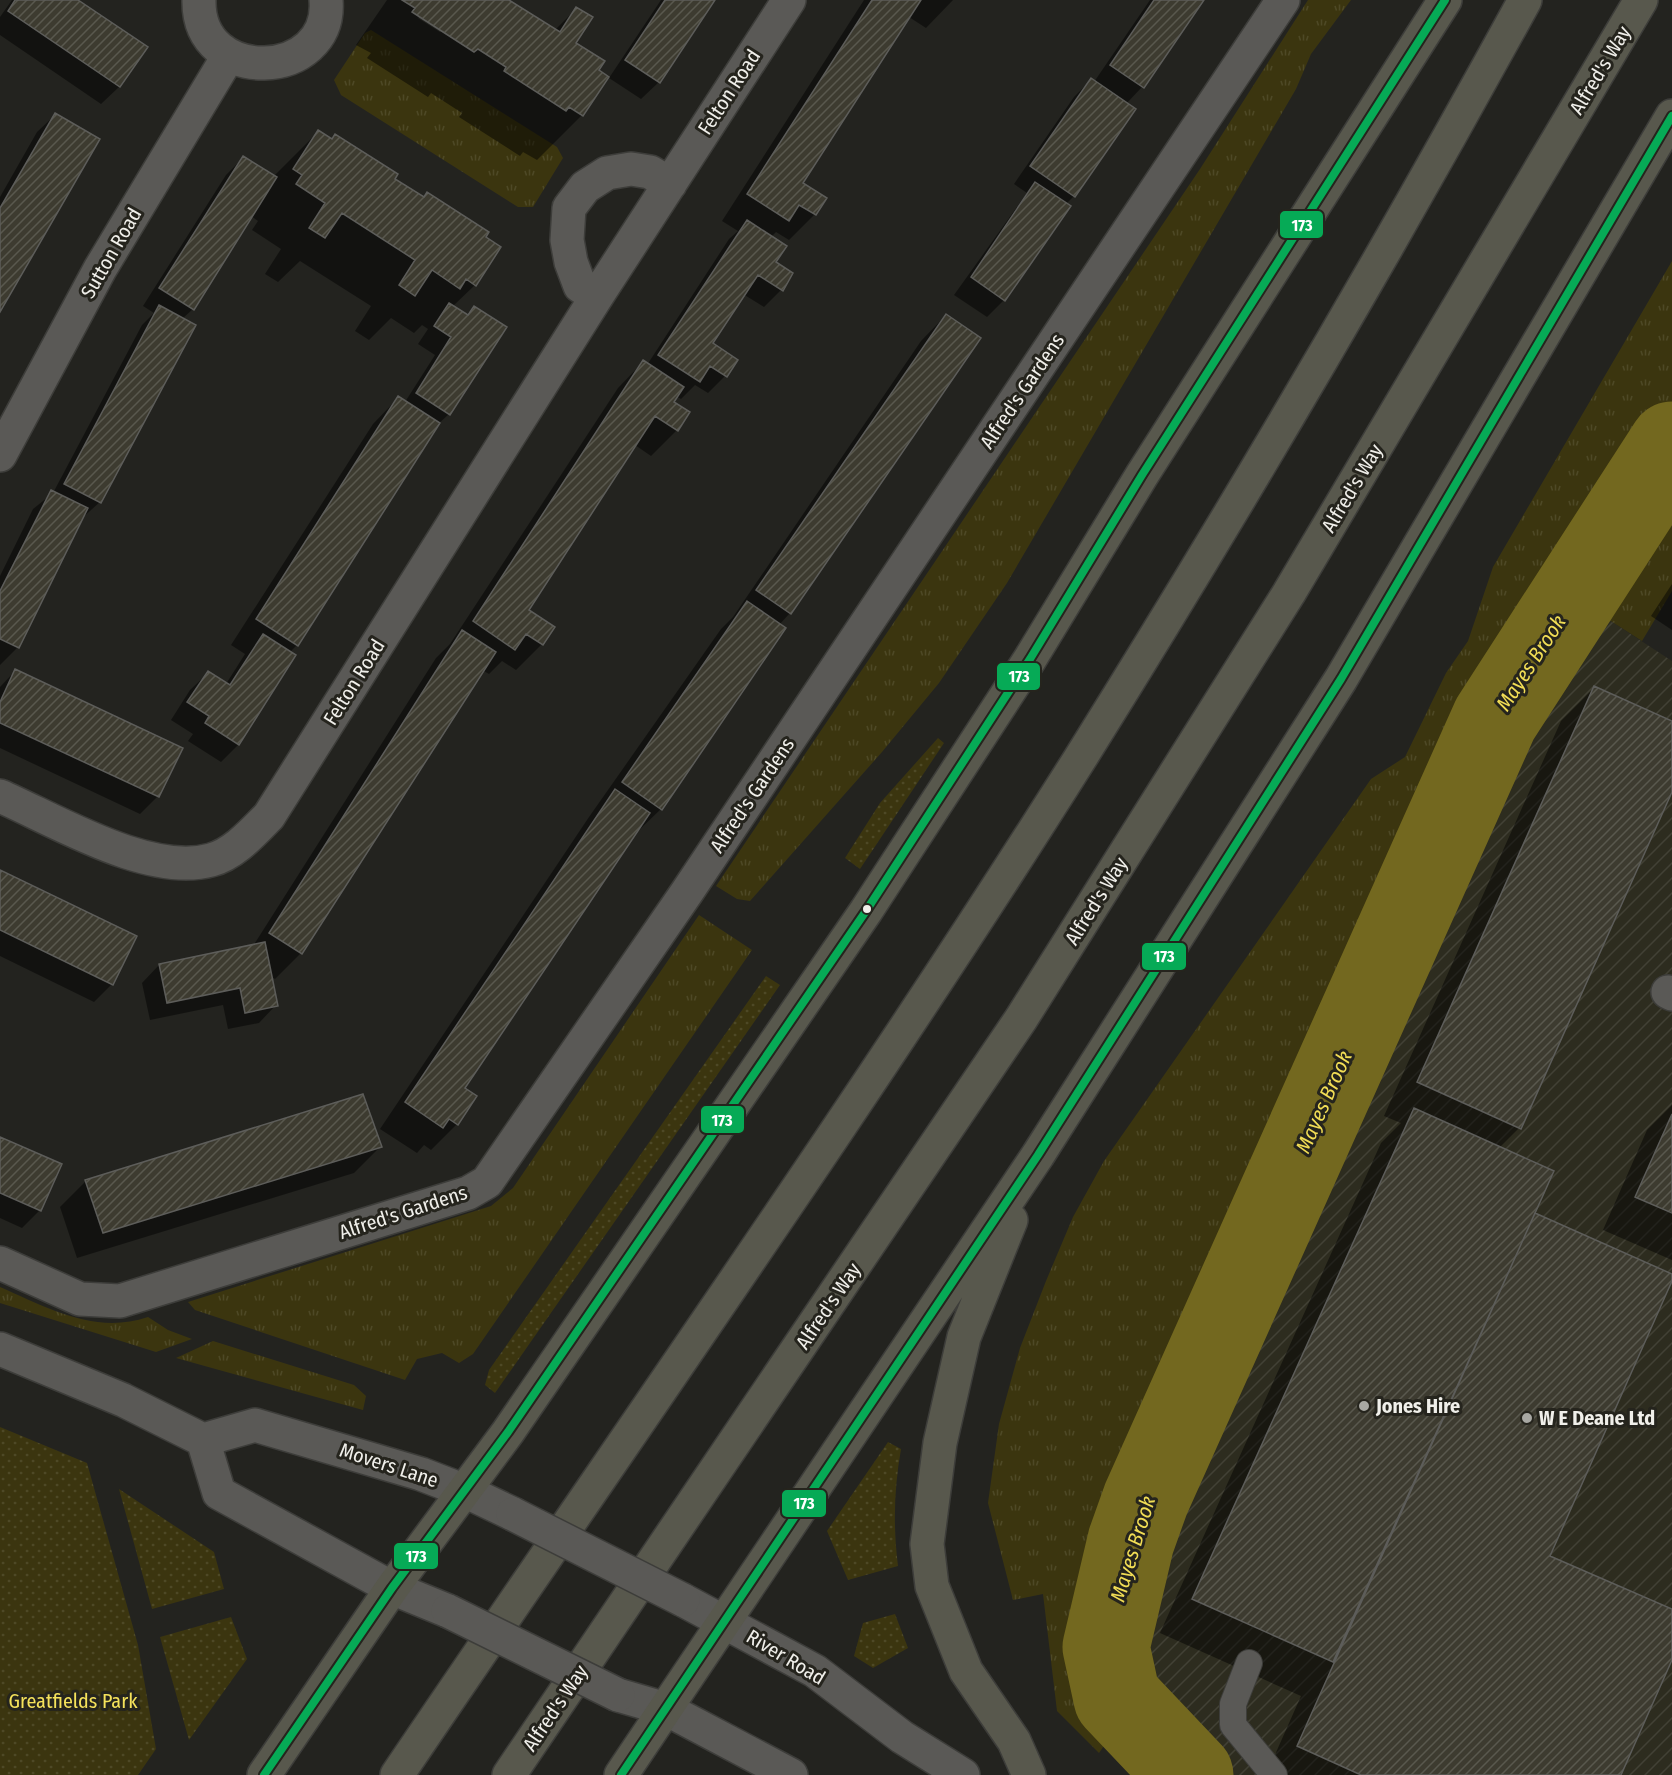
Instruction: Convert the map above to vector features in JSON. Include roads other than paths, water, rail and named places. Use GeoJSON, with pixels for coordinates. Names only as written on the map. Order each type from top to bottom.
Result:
{"type":"FeatureCollection","features":[{"type":"Feature","properties":{"kind":"highway"},"geometry":{"type":"LineString","coordinates":[[264,1775],[392,1588],[508,1432],[866,910],[1029,659],[1142,475],[1445,0]]}},
{"type":"Feature","properties":{"kind":"highway"},"geometry":{"type":"LineString","coordinates":[[397,1775],[797,1188],[1080,757],[1340,326],[1526,0]]}},
{"type":"Feature","properties":{"kind":"highway","name":"Alfred's Way"},"geometry":{"type":"LineString","coordinates":[[509,1775],[1021,1019],[1289,593],[1641,0]]}},
{"type":"Feature","properties":{"kind":"highway"},"geometry":{"type":"LineString","coordinates":[[621,1775],[1038,1155],[1341,679],[1672,116]]}},
{"type":"Feature","properties":{"kind":"highway"},"geometry":{"type":"LineString","coordinates":[[1029,1775],[1014,1741],[966,1671],[932,1586],[927,1544],[940,1443],[964,1337],[1038,1155]]}},
{"type":"Feature","properties":{"kind":"street"},"geometry":{"type":"LineString","coordinates":[[199,0],[204,27],[215,43],[229,55],[251,64],[276,64],[298,54],[313,42],[322,25],[326,0]]}},
{"type":"Feature","properties":{"kind":"street","name":"Felton Road"},"geometry":{"type":"LineString","coordinates":[[0,796],[135,856],[172,863],[212,860],[240,844],[269,816],[597,296],[789,0]]}},
{"type":"Feature","properties":{"kind":"street","name":"Alfred's Gardens"},"geometry":{"type":"LineString","coordinates":[[12,1268],[80,1299],[120,1301],[468,1193],[487,1182],[694,882],[1283,0]]}},
{"type":"Feature","properties":{"kind":"street","name":"Sutton Road"},"geometry":{"type":"LineString","coordinates":[[0,454],[100,269],[229,55]]}},
{"type":"Feature","properties":{"kind":"street"},"geometry":{"type":"LineString","coordinates":[[597,296],[580,285],[571,262],[567,240],[569,208],[585,187],[607,173],[631,169],[650,172],[670,184]]}},
{"type":"Feature","properties":{"kind":"street"},"geometry":{"type":"LineString","coordinates":[[0,1349],[123,1400],[203,1440],[219,1494],[392,1588],[447,1611],[618,1695],[666,1709],[791,1775]]}},
{"type":"Feature","properties":{"kind":"street","name":"Movers Lane"},"geometry":{"type":"LineString","coordinates":[[203,1440],[255,1425],[421,1474],[465,1491],[598,1557]]}},
{"type":"Feature","properties":{"kind":"street","name":"River Road"},"geometry":{"type":"LineString","coordinates":[[598,1557],[726,1621],[815,1671],[902,1737],[963,1775]]}},
{"type":"Feature","properties":{"kind":"lane"},"geometry":{"type":"LineString","coordinates":[[1249,1663],[1233,1704],[1233,1725],[1274,1775]]}},
{"type":"Feature","properties":{"kind":"waterway","name":"Mayes Brook"},"geometry":{"type":"LineString","coordinates":[[1190,1775],[1117,1698],[1106,1647],[1131,1541],[1146,1499],[1495,719],[1672,445]]}},
{"type":"Feature","properties":{"kind":"place","name":"Jones Hire"},"geometry":{"type":"Point","coordinates":[1364,1406]}},
{"type":"Feature","properties":{"kind":"place","name":"W E Deane Ltd"},"geometry":{"type":"Point","coordinates":[1527,1418]}},
{"type":"Feature","properties":{"kind":"park label","name":"Greatfields Park"},"geometry":{"type":"Point","coordinates":[73,1701]}}]}
